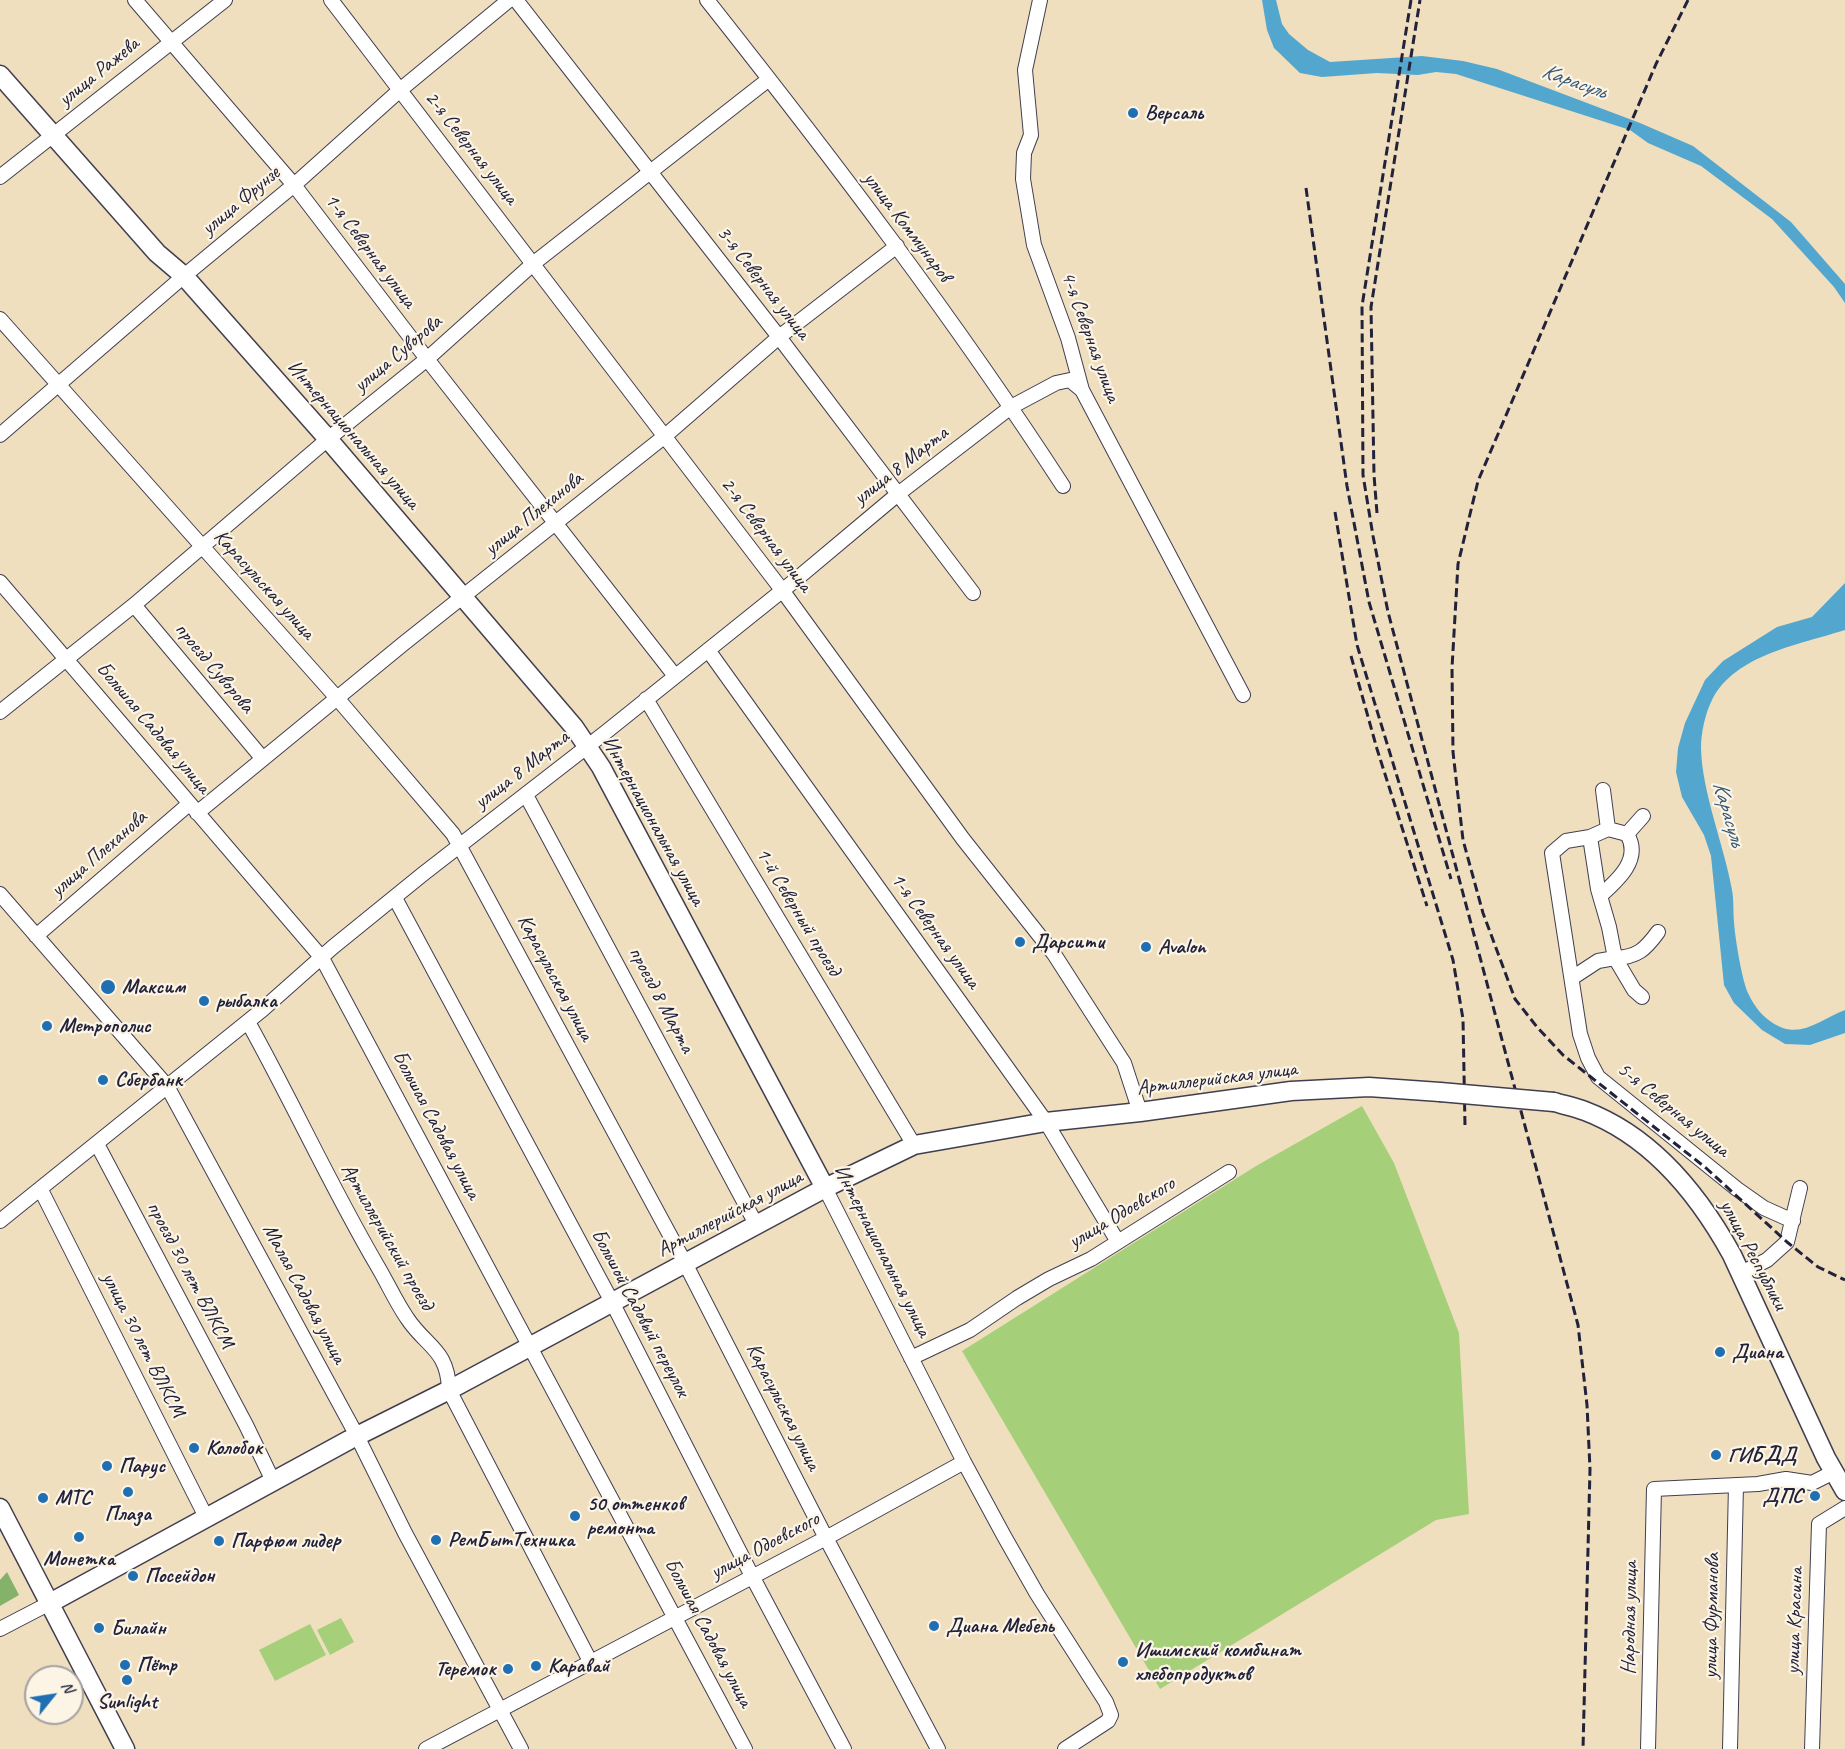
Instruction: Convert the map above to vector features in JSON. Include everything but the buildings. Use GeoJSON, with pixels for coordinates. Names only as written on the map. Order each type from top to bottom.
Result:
{"type":"FeatureCollection","features":[{"type":"Feature","properties":{"kind":"main road","name":"Интернациональная улица"},"geometry":{"type":"LineString","coordinates":[[0,75],[157,253],[184,276],[328,439],[574,728],[601,767],[825,1188]]}},
{"type":"Feature","properties":{"kind":"main road","name":"Артиллерийская улица"},"geometry":{"type":"LineString","coordinates":[[50,1603],[357,1436],[449,1390],[825,1188],[914,1145],[1046,1122],[1140,1112],[1291,1091],[1369,1087],[1554,1102]]}},
{"type":"Feature","properties":{"kind":"main road","name":"улица Республики"},"geometry":{"type":"LineString","coordinates":[[1554,1102],[1584,1111],[1612,1124],[1638,1141],[1662,1162],[1700,1202],[1717,1228],[1741,1274],[1845,1491]]}},
{"type":"Feature","properties":{"kind":"main road"},"geometry":{"type":"LineString","coordinates":[[0,1508],[125,1749]]}},
{"type":"Feature","properties":{"kind":"street","name":"1-я Северная улица"},"geometry":{"type":"LineString","coordinates":[[135,0],[294,185],[675,676]]}},
{"type":"Feature","properties":{"kind":"street","name":"улица Ражева"},"geometry":{"type":"LineString","coordinates":[[0,177],[225,0]]}},
{"type":"Feature","properties":{"kind":"street","name":"2-я Северная улица"},"geometry":{"type":"LineString","coordinates":[[331,0],[782,590],[963,839],[1054,954],[1124,1063],[1140,1112]]}},
{"type":"Feature","properties":{"kind":"street","name":"улица Фрунзе"},"geometry":{"type":"LineString","coordinates":[[0,435],[184,276],[294,185],[400,90],[509,0]]}},
{"type":"Feature","properties":{"kind":"street","name":"3-я Северная улица"},"geometry":{"type":"LineString","coordinates":[[516,0],[779,337],[973,593]]}},
{"type":"Feature","properties":{"kind":"street","name":"улица Коммунаров"},"geometry":{"type":"LineString","coordinates":[[707,0],[897,246],[1011,406],[1063,486]]}},
{"type":"Feature","properties":{"kind":"street","name":"4-я Северная улица"},"geometry":{"type":"LineString","coordinates":[[1040,0],[1025,70],[1031,135],[1024,153],[1023,179],[1034,245],[1068,338],[1073,373],[1243,695]]}},
{"type":"Feature","properties":{"kind":"street","name":"улица Суворова"},"geometry":{"type":"LineString","coordinates":[[0,712],[134,605],[328,439],[427,359],[534,263],[769,79]]}},
{"type":"Feature","properties":{"kind":"street","name":"улица Плеханова"},"geometry":{"type":"LineString","coordinates":[[36,936],[193,808],[263,759],[464,598],[665,436],[779,337],[897,246]]}},
{"type":"Feature","properties":{"kind":"street","name":"Карасульская улица"},"geometry":{"type":"LineString","coordinates":[[0,319],[337,698],[453,834],[685,1263],[826,1538],[938,1749]]}},
{"type":"Feature","properties":{"kind":"street","name":"улица 8 Марта"},"geometry":{"type":"LineString","coordinates":[[0,1221],[248,1022],[459,845],[526,795],[708,650],[898,494],[1011,406],[1073,373]]}},
{"type":"Feature","properties":{"kind":"street","name":"Большая Садовая улица"},"geometry":{"type":"LineString","coordinates":[[0,582],[322,958],[746,1749]]}},
{"type":"Feature","properties":{"kind":"street","name":"проезд Суворова"},"geometry":{"type":"LineString","coordinates":[[134,605],[263,759]]}},
{"type":"Feature","properties":{"kind":"street","name":"1-я Северная улица"},"geometry":{"type":"LineString","coordinates":[[708,650],[1046,1122],[1118,1242]]}},
{"type":"Feature","properties":{"kind":"street","name":"1-й Северный проезд"},"geometry":{"type":"LineString","coordinates":[[646,699],[914,1145]]}},
{"type":"Feature","properties":{"kind":"street"},"geometry":{"type":"LineString","coordinates":[[1603,790],[1608,829]]}},
{"type":"Feature","properties":{"kind":"street","name":"проезд 8 Марта"},"geometry":{"type":"LineString","coordinates":[[526,795],[757,1226]]}},
{"type":"Feature","properties":{"kind":"street"},"geometry":{"type":"LineString","coordinates":[[1627,834],[1643,816]]}},
{"type":"Feature","properties":{"kind":"street"},"geometry":{"type":"LineString","coordinates":[[1600,896],[1624,872],[1630,858],[1632,843],[1627,834],[1608,829],[1590,837],[1600,896],[1615,958],[1634,990],[1642,997]]}},
{"type":"Feature","properties":{"kind":"street","name":"5-я Северная улица"},"geometry":{"type":"LineString","coordinates":[[1590,837],[1566,841],[1552,854],[1580,1034],[1588,1058],[1598,1077],[1737,1189],[1764,1208],[1793,1221]]}},
{"type":"Feature","properties":{"kind":"street","name":"Малая Садовая улица"},"geometry":{"type":"LineString","coordinates":[[0,894],[167,1086],[357,1436],[405,1533],[521,1749]]}},
{"type":"Feature","properties":{"kind":"street","name":"Большой Садовый переулок"},"geometry":{"type":"LineString","coordinates":[[395,898],[612,1302],[752,1576],[844,1749]]}},
{"type":"Feature","properties":{"kind":"street"},"geometry":{"type":"LineString","coordinates":[[1572,978],[1598,961],[1632,957],[1648,946],[1658,932]]}},
{"type":"Feature","properties":{"kind":"street","name":"Артиллерийский проезд"},"geometry":{"type":"LineString","coordinates":[[248,1022],[277,1074],[350,1220],[408,1319],[435,1348],[449,1373],[449,1390],[590,1661]]}},
{"type":"Feature","properties":{"kind":"street","name":"проезд 30 лет ВЛКСМ"},"geometry":{"type":"LineString","coordinates":[[98,1144],[246,1425],[273,1481]]}},
{"type":"Feature","properties":{"kind":"street","name":"улица Одоевского"},"geometry":{"type":"LineString","coordinates":[[911,1358],[970,1330],[1017,1298],[1118,1242],[1229,1172]]}},
{"type":"Feature","properties":{"kind":"street","name":"Интернациональная улица"},"geometry":{"type":"LineString","coordinates":[[825,1188],[964,1462],[1037,1594],[1106,1702],[1111,1715],[1107,1721],[1065,1749]]}},
{"type":"Feature","properties":{"kind":"street"},"geometry":{"type":"LineString","coordinates":[[1741,1274],[1767,1260],[1787,1242],[1800,1188]]}},
{"type":"Feature","properties":{"kind":"street","name":"улица 30 лет ВЛКСМ"},"geometry":{"type":"LineString","coordinates":[[41,1190],[207,1519]]}},
{"type":"Feature","properties":{"kind":"street","name":"улица Одоевского"},"geometry":{"type":"LineString","coordinates":[[426,1749],[826,1538],[964,1462]]}},
{"type":"Feature","properties":{"kind":"street"},"geometry":{"type":"LineString","coordinates":[[1736,1485],[1786,1479],[1812,1483],[1834,1472]]}},
{"type":"Feature","properties":{"kind":"street","name":"Народная улица"},"geometry":{"type":"LineString","coordinates":[[1648,1749],[1654,1489],[1736,1485]]}},
{"type":"Feature","properties":{"kind":"street","name":"улица Фурманова"},"geometry":{"type":"LineString","coordinates":[[1730,1749],[1736,1485]]}},
{"type":"Feature","properties":{"kind":"street","name":"улица Красина"},"geometry":{"type":"LineString","coordinates":[[1812,1749],[1819,1524],[1845,1508]]}},
{"type":"Feature","properties":{"kind":"street","name":"Артиллерийская улица"},"geometry":{"type":"LineString","coordinates":[[0,1629],[50,1603]]}},
{"type":"Feature","properties":{"kind":"green space"},"geometry":{"type":"Polygon","coordinates":[[[1362,1106],[1394,1163],[1459,1333],[1469,1514],[1436,1520],[1160,1689],[962,1351],[1256,1166],[1362,1106]]]}},
{"type":"Feature","properties":{"kind":"green space"},"geometry":{"type":"Polygon","coordinates":[[[7,1572],[19,1595],[0,1606],[0,1580],[7,1572]]]}},
{"type":"Feature","properties":{"kind":"green space"},"geometry":{"type":"Polygon","coordinates":[[[341,1618],[354,1642],[330,1655],[317,1630],[341,1618]]]}},
{"type":"Feature","properties":{"kind":"green space"},"geometry":{"type":"Polygon","coordinates":[[[310,1624],[326,1655],[275,1681],[259,1650],[310,1624]]]}},
{"type":"Feature","properties":{"kind":"water"},"geometry":{"type":"Polygon","coordinates":[[[1262,0],[1276,0],[1282,24],[1289,34],[1308,50],[1330,62],[1422,56],[1463,61],[1497,69],[1640,123],[1693,146],[1791,222],[1845,284],[1845,303],[1834,287],[1772,219],[1701,166],[1648,143],[1630,130],[1456,74],[1377,73],[1322,77],[1300,73],[1274,48],[1267,30],[1262,0]]]}},
{"type":"Feature","properties":{"kind":"water"},"geometry":{"type":"Polygon","coordinates":[[[1845,583],[1845,630],[1771,653],[1736,672],[1723,684],[1712,700],[1705,717],[1702,736],[1702,765],[1705,783],[1733,894],[1737,948],[1743,979],[1750,997],[1766,1018],[1790,1030],[1808,1027],[1845,1010],[1845,1033],[1810,1045],[1785,1044],[1762,1030],[1734,1003],[1724,985],[1711,856],[1704,835],[1682,797],[1676,772],[1678,748],[1685,723],[1705,680],[1723,661],[1777,627],[1812,617],[1845,583]]]}},
{"type":"Feature","properties":{"kind":"railway"},"geometry":{"type":"LineString","coordinates":[[1411,0],[1362,306],[1363,475],[1388,612],[1578,1325],[1587,1405],[1590,1469],[1583,1749]]}},
{"type":"Feature","properties":{"kind":"railway"},"geometry":{"type":"LineString","coordinates":[[1377,513],[1374,475],[1371,307],[1420,0]]}},
{"type":"Feature","properties":{"kind":"railway"},"geometry":{"type":"LineString","coordinates":[[1688,0],[1656,64],[1478,481],[1458,564],[1452,668],[1453,752],[1463,840],[1483,913],[1515,999],[1537,1027],[1563,1055],[1706,1168],[1787,1242],[1818,1267],[1845,1280]]}},
{"type":"Feature","properties":{"kind":"railway"},"geometry":{"type":"LineString","coordinates":[[1306,188],[1347,486],[1369,602],[1451,879]]}},
{"type":"Feature","properties":{"kind":"railway"},"geometry":{"type":"LineString","coordinates":[[1335,512],[1357,645],[1453,960],[1463,1019],[1465,1126]]}},
{"type":"Feature","properties":{"kind":"railway"},"geometry":{"type":"LineString","coordinates":[[1351,656],[1377,749],[1427,906]]}},
{"type":"Feature","properties":{"kind":"place","name":"Версаль"},"geometry":{"type":"Point","coordinates":[1133,113]}},
{"type":"Feature","properties":{"kind":"place","name":"Дарсити"},"geometry":{"type":"Point","coordinates":[1020,942]}},
{"type":"Feature","properties":{"kind":"place","name":"Avalon"},"geometry":{"type":"Point","coordinates":[1146,947]}},
{"type":"Feature","properties":{"kind":"place","name":"Максим"},"geometry":{"type":"Point","coordinates":[108,987]}},
{"type":"Feature","properties":{"kind":"place","name":"рыбалка"},"geometry":{"type":"Point","coordinates":[204,1001]}},
{"type":"Feature","properties":{"kind":"place","name":"Метрополис"},"geometry":{"type":"Point","coordinates":[47,1026]}},
{"type":"Feature","properties":{"kind":"place","name":"Сбербанк"},"geometry":{"type":"Point","coordinates":[103,1080]}},
{"type":"Feature","properties":{"kind":"place","name":"Диана"},"geometry":{"type":"Point","coordinates":[1720,1352]}},
{"type":"Feature","properties":{"kind":"place","name":"Колобок"},"geometry":{"type":"Point","coordinates":[194,1448]}},
{"type":"Feature","properties":{"kind":"place","name":"ГИБДД"},"geometry":{"type":"Point","coordinates":[1716,1455]}},
{"type":"Feature","properties":{"kind":"place","name":"Парус"},"geometry":{"type":"Point","coordinates":[107,1466]}},
{"type":"Feature","properties":{"kind":"place","name":"Плаза"},"geometry":{"type":"Point","coordinates":[128,1492]}},
{"type":"Feature","properties":{"kind":"place","name":"ДПС"},"geometry":{"type":"Point","coordinates":[1815,1496]}},
{"type":"Feature","properties":{"kind":"place","name":"МТС"},"geometry":{"type":"Point","coordinates":[43,1498]}},
{"type":"Feature","properties":{"kind":"place","name":"50 оттенков ремонта"},"geometry":{"type":"Point","coordinates":[575,1516]}},
{"type":"Feature","properties":{"kind":"place","name":"Монетка"},"geometry":{"type":"Point","coordinates":[79,1537]}},
{"type":"Feature","properties":{"kind":"place","name":"РемБытТехника"},"geometry":{"type":"Point","coordinates":[436,1540]}},
{"type":"Feature","properties":{"kind":"place","name":"Парфюм лидер"},"geometry":{"type":"Point","coordinates":[219,1541]}},
{"type":"Feature","properties":{"kind":"place","name":"Посейдон"},"geometry":{"type":"Point","coordinates":[133,1576]}},
{"type":"Feature","properties":{"kind":"place","name":"Диана Мебель"},"geometry":{"type":"Point","coordinates":[934,1626]}},
{"type":"Feature","properties":{"kind":"place","name":"Билайн"},"geometry":{"type":"Point","coordinates":[99,1628]}},
{"type":"Feature","properties":{"kind":"place","name":"Ишимский комбинат хлебопродуктов"},"geometry":{"type":"Point","coordinates":[1123,1662]}},
{"type":"Feature","properties":{"kind":"place","name":"Пётр"},"geometry":{"type":"Point","coordinates":[125,1665]}},
{"type":"Feature","properties":{"kind":"place","name":"Каравай"},"geometry":{"type":"Point","coordinates":[536,1666]}},
{"type":"Feature","properties":{"kind":"place","name":"Теремок"},"geometry":{"type":"Point","coordinates":[508,1669]}},
{"type":"Feature","properties":{"kind":"place","name":"Sunlight"},"geometry":{"type":"Point","coordinates":[127,1680]}},
{"type":"Feature","properties":{"kind":"water label","name":"Карасуль"},"geometry":{"type":"Point","coordinates":[1574,82]}},
{"type":"Feature","properties":{"kind":"water label","name":"Карасуль"},"geometry":{"type":"Point","coordinates":[1728,814]}}]}
